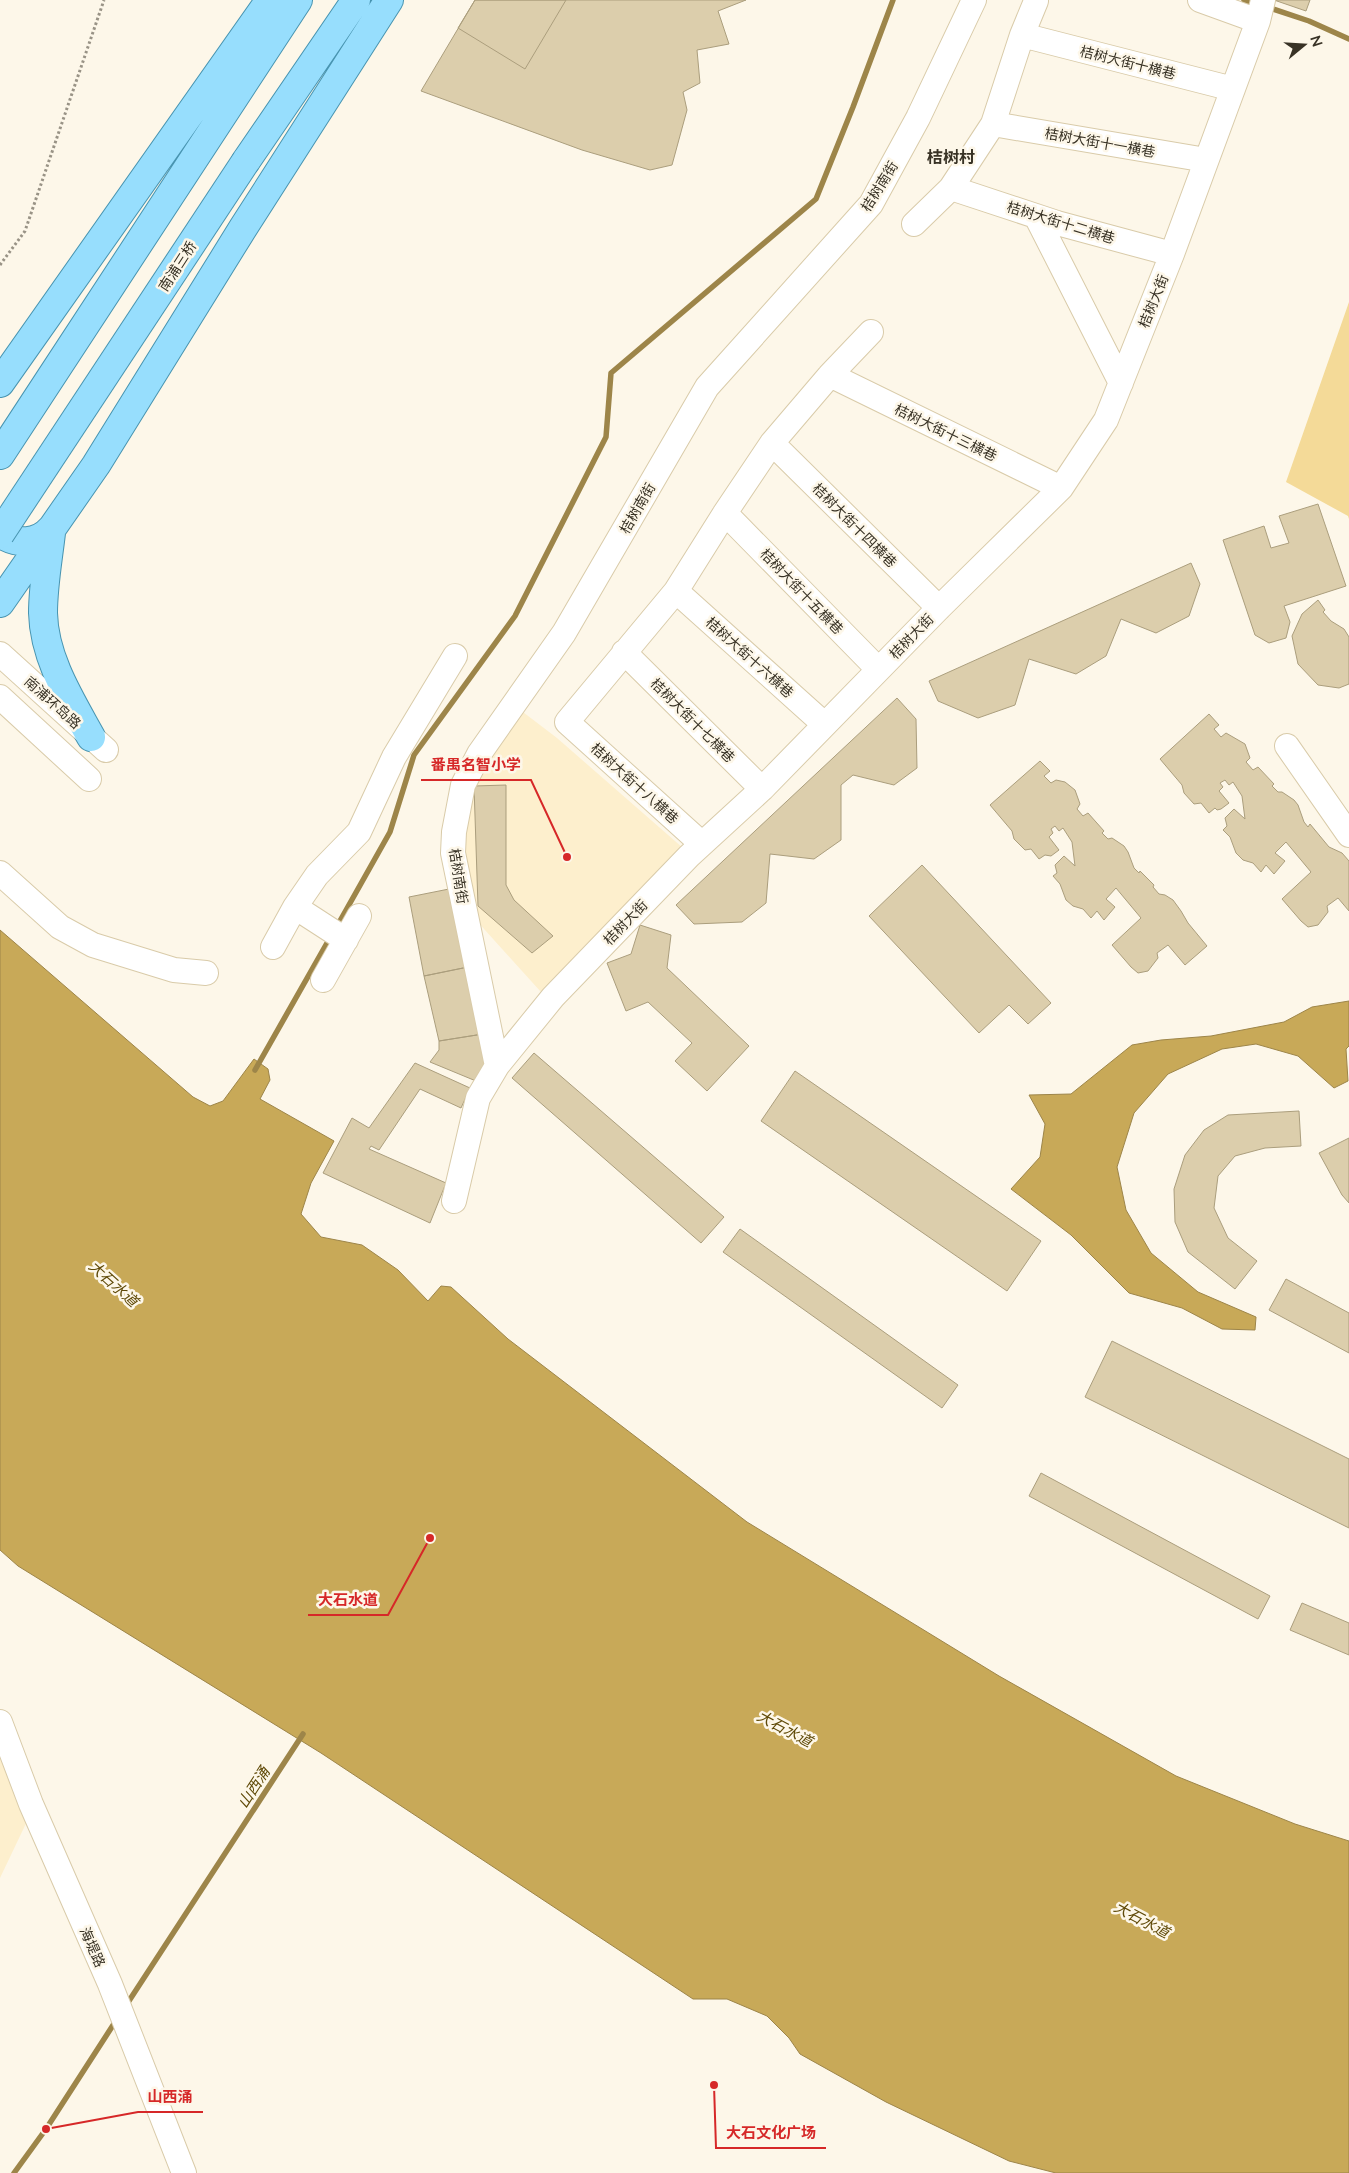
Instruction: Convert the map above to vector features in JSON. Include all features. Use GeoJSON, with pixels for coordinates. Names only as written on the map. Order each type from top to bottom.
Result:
{"type":"FeatureCollection","features":[{"type":"Feature","properties":{"kind":"main road"},"geometry":{"type":"LineString","coordinates":[[0,383],[270,0]]}},
{"type":"Feature","properties":{"kind":"main road"},"geometry":{"type":"LineString","coordinates":[[0,454],[298,0]]}},
{"type":"Feature","properties":{"kind":"main road","name":"南浦三桥"},"geometry":{"type":"LineString","coordinates":[[0,533],[235,178],[356,0]]}},
{"type":"Feature","properties":{"kind":"main road"},"geometry":{"type":"LineString","coordinates":[[0,603],[96,465],[243,228],[389,0]]}},
{"type":"Feature","properties":{"kind":"main road"},"geometry":{"type":"LineString","coordinates":[[0,533],[19,541],[32,540],[44,537],[51,529]]}},
{"type":"Feature","properties":{"kind":"main road"},"geometry":{"type":"LineString","coordinates":[[51,529],[44,586],[43,614],[46,636],[62,685],[98,744]]}},
{"type":"Feature","properties":{"kind":"street","name":"桔树南街"},"geometry":{"type":"LineString","coordinates":[[497,1066],[453,853],[454,832],[463,785],[479,754],[564,633],[707,387],[870,204],[918,118],[974,0]]}},
{"type":"Feature","properties":{"kind":"street"},"geometry":{"type":"LineString","coordinates":[[1200,0],[1261,11]]}},
{"type":"Feature","properties":{"kind":"street"},"geometry":{"type":"LineString","coordinates":[[914,224],[951,188],[993,124],[1022,35],[1036,1]]}},
{"type":"Feature","properties":{"kind":"street","name":"桔树大街"},"geometry":{"type":"LineString","coordinates":[[454,1201],[478,1098],[497,1066],[553,997],[702,844],[762,789],[878,669],[1061,488],[1106,420],[1172,254],[1261,11]]}},
{"type":"Feature","properties":{"kind":"street","name":"桔树大街十横巷"},"geometry":{"type":"LineString","coordinates":[[1022,35],[1233,89]]}},
{"type":"Feature","properties":{"kind":"street","name":"桔树大街十一横巷"},"geometry":{"type":"LineString","coordinates":[[993,124],[1206,160]]}},
{"type":"Feature","properties":{"kind":"street","name":"桔树大街十二横巷"},"geometry":{"type":"LineString","coordinates":[[951,188],[1036,216],[1172,254]]}},
{"type":"Feature","properties":{"kind":"street"},"geometry":{"type":"LineString","coordinates":[[1036,216],[1121,383]]}},
{"type":"Feature","properties":{"kind":"street"},"geometry":{"type":"LineString","coordinates":[[624,652],[676,591],[772,443],[830,375],[871,332]]}},
{"type":"Feature","properties":{"kind":"street","name":"桔树大街十三横巷"},"geometry":{"type":"LineString","coordinates":[[830,375],[1061,488]]}},
{"type":"Feature","properties":{"kind":"street","name":"桔树大街十四横巷"},"geometry":{"type":"LineString","coordinates":[[772,443],[939,608]]}},
{"type":"Feature","properties":{"kind":"street","name":"桔树大街十五横巷"},"geometry":{"type":"LineString","coordinates":[[725,513],[878,669]]}},
{"type":"Feature","properties":{"kind":"street","name":"桔树大街十六横巷"},"geometry":{"type":"LineString","coordinates":[[676,591],[824,724]]}},
{"type":"Feature","properties":{"kind":"street","name":"桔树大街十八横巷"},"geometry":{"type":"LineString","coordinates":[[624,652],[567,722],[702,844]]}},
{"type":"Feature","properties":{"kind":"street","name":"桔树大街十七横巷"},"geometry":{"type":"LineString","coordinates":[[624,652],[762,789]]}},
{"type":"Feature","properties":{"kind":"street","name":"南浦环岛路"},"geometry":{"type":"LineString","coordinates":[[0,654],[98,744]]}},
{"type":"Feature","properties":{"kind":"street"},"geometry":{"type":"LineString","coordinates":[[273,948],[295,908],[317,875],[359,832],[394,757],[455,656]]}},
{"type":"Feature","properties":{"kind":"street"},"geometry":{"type":"LineString","coordinates":[[0,697],[89,779]]}},
{"type":"Feature","properties":{"kind":"street"},"geometry":{"type":"LineString","coordinates":[[1286,746],[1349,834]]}},
{"type":"Feature","properties":{"kind":"street"},"geometry":{"type":"LineString","coordinates":[[0,873],[60,927],[93,944],[174,970],[206,972]]}},
{"type":"Feature","properties":{"kind":"street"},"geometry":{"type":"LineString","coordinates":[[295,908],[346,940]]}},
{"type":"Feature","properties":{"kind":"street"},"geometry":{"type":"LineString","coordinates":[[323,980],[359,916]]}},
{"type":"Feature","properties":{"kind":"street","name":"海堤路"},"geometry":{"type":"LineString","coordinates":[[0,1722],[31,1804],[110,1984],[184,2173]]}},
{"type":"Feature","properties":{"kind":"path"},"geometry":{"type":"LineString","coordinates":[[0,265],[26,231],[104,0]]}},
{"type":"Feature","properties":{"kind":"shaded area"},"geometry":{"type":"Polygon","coordinates":[[[1349,302],[1349,519],[1348,516],[1286,482],[1349,302]]]}},
{"type":"Feature","properties":{"kind":"shaded area"},"geometry":{"type":"Polygon","coordinates":[[[519,709],[557,738],[683,848],[541,992],[475,919],[464,882],[464,800],[519,709]]]}},
{"type":"Feature","properties":{"kind":"shaded area"},"geometry":{"type":"Polygon","coordinates":[[[0,1739],[31,1813],[0,1878],[0,1739]]]}},
{"type":"Feature","properties":{"kind":"water"},"geometry":{"type":"Polygon","coordinates":[[[0,930],[193,1097],[210,1106],[223,1101],[254,1059],[268,1069],[270,1080],[260,1099],[334,1141],[311,1183],[301,1214],[321,1237],[362,1245],[398,1270],[428,1301],[441,1286],[451,1287],[508,1339],[747,1522],[999,1676],[1176,1776],[1295,1824],[1349,1841],[1349,2173],[1056,2173],[1009,2161],[886,2102],[800,2054],[789,2038],[767,2016],[727,1999],[693,1999],[321,1753],[18,1566],[0,1550],[0,930]]]}},
{"type":"Feature","properties":{"kind":"water"},"geometry":{"type":"Polygon","coordinates":[[[1349,1001],[1349,1046],[1346,1049],[1348,1081],[1334,1088],[1298,1056],[1256,1044],[1222,1049],[1168,1074],[1134,1113],[1117,1167],[1126,1210],[1151,1253],[1198,1292],[1256,1317],[1255,1330],[1222,1329],[1182,1308],[1129,1293],[1071,1235],[1011,1189],[1040,1157],[1045,1124],[1029,1095],[1071,1094],[1132,1045],[1161,1040],[1211,1036],[1284,1022],[1312,1007],[1349,1001]]]}},
{"type":"Feature","properties":{"kind":"building"},"geometry":{"type":"Polygon","coordinates":[[[475,0],[746,0],[718,11],[729,44],[697,50],[700,83],[683,92],[687,110],[672,165],[650,170],[582,150],[421,91],[475,0]]]}},
{"type":"Feature","properties":{"kind":"building"},"geometry":{"type":"Polygon","coordinates":[[[475,0],[566,0],[525,69],[458,28],[475,0]]]}},
{"type":"Feature","properties":{"kind":"building"},"geometry":{"type":"Polygon","coordinates":[[[1274,0],[1310,0],[1306,11],[1274,0]]]}},
{"type":"Feature","properties":{"kind":"building"},"geometry":{"type":"Polygon","coordinates":[[[1318,504],[1346,586],[1284,606],[1290,622],[1286,638],[1269,643],[1255,635],[1223,540],[1264,526],[1271,548],[1289,543],[1279,516],[1318,504]]]}},
{"type":"Feature","properties":{"kind":"building"},"geometry":{"type":"Polygon","coordinates":[[[1191,563],[1200,584],[1189,616],[1156,633],[1121,619],[1106,656],[1076,674],[1029,659],[1015,705],[978,718],[938,701],[929,681],[1191,563]]]}},
{"type":"Feature","properties":{"kind":"building"},"geometry":{"type":"Polygon","coordinates":[[[1318,600],[1325,610],[1323,612],[1331,621],[1344,629],[1349,637],[1349,684],[1339,688],[1318,685],[1298,664],[1292,636],[1302,614],[1318,600]]]}},
{"type":"Feature","properties":{"kind":"building"},"geometry":{"type":"Polygon","coordinates":[[[897,698],[916,719],[917,768],[894,785],[853,775],[841,785],[841,840],[814,859],[770,854],[766,903],[742,922],[694,924],[676,905],[897,698]]]}},
{"type":"Feature","properties":{"kind":"building"},"geometry":{"type":"Polygon","coordinates":[[[1209,714],[1219,725],[1214,729],[1221,737],[1226,733],[1245,744],[1250,758],[1246,762],[1253,770],[1258,767],[1274,784],[1272,786],[1278,792],[1282,792],[1294,800],[1308,827],[1310,824],[1329,847],[1342,853],[1349,861],[1349,911],[1338,898],[1327,906],[1328,912],[1318,925],[1308,927],[1282,899],[1311,872],[1286,842],[1275,853],[1285,861],[1274,874],[1266,865],[1261,872],[1253,863],[1243,860],[1236,853],[1230,837],[1223,830],[1227,826],[1225,818],[1234,809],[1245,819],[1242,796],[1233,782],[1229,785],[1225,780],[1220,783],[1223,787],[1219,791],[1229,803],[1221,809],[1217,810],[1215,808],[1209,813],[1201,803],[1194,804],[1184,793],[1182,785],[1160,759],[1209,714]]]}},
{"type":"Feature","properties":{"kind":"building"},"geometry":{"type":"Polygon","coordinates":[[[1040,761],[1050,771],[1044,776],[1051,783],[1056,780],[1065,782],[1075,790],[1080,804],[1077,809],[1083,816],[1088,813],[1104,831],[1102,833],[1108,839],[1112,838],[1124,846],[1134,868],[1139,873],[1140,871],[1154,885],[1153,887],[1159,894],[1173,900],[1188,923],[1207,946],[1185,965],[1168,945],[1157,953],[1158,958],[1148,971],[1138,973],[1131,967],[1112,945],[1141,918],[1116,888],[1106,899],[1115,907],[1104,920],[1097,911],[1091,918],[1083,909],[1073,906],[1066,900],[1060,884],[1053,876],[1057,873],[1055,865],[1064,856],[1075,866],[1072,842],[1063,828],[1059,831],[1055,826],[1051,829],[1053,833],[1049,837],[1059,850],[1051,856],[1045,855],[1039,859],[1031,849],[1025,850],[1014,839],[1012,831],[990,805],[1040,761]]]}},
{"type":"Feature","properties":{"kind":"building"},"geometry":{"type":"Polygon","coordinates":[[[506,785],[506,885],[514,900],[553,936],[532,953],[478,906],[474,786],[506,785]]]}},
{"type":"Feature","properties":{"kind":"building"},"geometry":{"type":"Polygon","coordinates":[[[922,865],[1051,1003],[1028,1024],[1009,1005],[979,1033],[869,916],[922,865]]]}},
{"type":"Feature","properties":{"kind":"building"},"geometry":{"type":"Polygon","coordinates":[[[454,888],[468,967],[424,976],[409,897],[454,888]]]}},
{"type":"Feature","properties":{"kind":"building"},"geometry":{"type":"Polygon","coordinates":[[[640,925],[671,935],[667,968],[749,1046],[707,1091],[675,1061],[692,1043],[648,1002],[626,1011],[607,963],[631,954],[640,925]]]}},
{"type":"Feature","properties":{"kind":"building"},"geometry":{"type":"Polygon","coordinates":[[[468,967],[483,1034],[439,1041],[424,976],[468,967]]]}},
{"type":"Feature","properties":{"kind":"building"},"geometry":{"type":"Polygon","coordinates":[[[483,1034],[489,1066],[476,1081],[430,1062],[439,1050],[439,1041],[483,1034]]]}},
{"type":"Feature","properties":{"kind":"building"},"geometry":{"type":"Polygon","coordinates":[[[534,1053],[724,1217],[701,1243],[512,1078],[534,1053]]]}},
{"type":"Feature","properties":{"kind":"building"},"geometry":{"type":"Polygon","coordinates":[[[415,1063],[470,1088],[461,1108],[420,1089],[379,1150],[371,1146],[369,1149],[446,1183],[430,1223],[323,1173],[352,1118],[369,1128],[415,1063]]]}},
{"type":"Feature","properties":{"kind":"building"},"geometry":{"type":"Polygon","coordinates":[[[795,1071],[1041,1241],[1007,1291],[761,1121],[795,1071]]]}},
{"type":"Feature","properties":{"kind":"building"},"geometry":{"type":"Polygon","coordinates":[[[1299,1111],[1301,1146],[1265,1148],[1235,1156],[1218,1176],[1214,1208],[1228,1238],[1257,1261],[1235,1289],[1188,1252],[1175,1222],[1174,1189],[1185,1155],[1204,1130],[1228,1115],[1299,1111]]]}},
{"type":"Feature","properties":{"kind":"building"},"geometry":{"type":"Polygon","coordinates":[[[1349,1138],[1349,1203],[1342,1195],[1319,1153],[1349,1138]]]}},
{"type":"Feature","properties":{"kind":"building"},"geometry":{"type":"Polygon","coordinates":[[[740,1229],[958,1385],[942,1408],[723,1252],[740,1229]]]}},
{"type":"Feature","properties":{"kind":"building"},"geometry":{"type":"Polygon","coordinates":[[[1286,1279],[1349,1313],[1349,1353],[1269,1310],[1286,1279]]]}},
{"type":"Feature","properties":{"kind":"building"},"geometry":{"type":"Polygon","coordinates":[[[1112,1341],[1349,1459],[1349,1528],[1085,1397],[1112,1341]]]}},
{"type":"Feature","properties":{"kind":"building"},"geometry":{"type":"Polygon","coordinates":[[[1041,1473],[1270,1596],[1258,1619],[1029,1496],[1041,1473]]]}},
{"type":"Feature","properties":{"kind":"building"},"geometry":{"type":"Polygon","coordinates":[[[1302,1603],[1349,1623],[1349,1655],[1290,1630],[1302,1603]]]}},
{"type":"Feature","properties":{"kind":"waterway"},"geometry":{"type":"LineString","coordinates":[[336,928],[390,832],[414,755],[515,616],[606,437],[611,373],[816,199],[893,0]]}},
{"type":"Feature","properties":{"kind":"waterway"},"geometry":{"type":"LineString","coordinates":[[1244,0],[1256,4]]}},
{"type":"Feature","properties":{"kind":"waterway"},"geometry":{"type":"LineString","coordinates":[[1267,7],[1309,21],[1349,39]]}},
{"type":"Feature","properties":{"kind":"waterway"},"geometry":{"type":"LineString","coordinates":[[255,1070],[331,936]]}},
{"type":"Feature","properties":{"kind":"waterway","name":"山西涌"},"geometry":{"type":"LineString","coordinates":[[125,2007],[303,1734]]}},
{"type":"Feature","properties":{"kind":"waterway","name":"山西涌"},"geometry":{"type":"LineString","coordinates":[[14,2173],[46,2129],[117,2019]]}},
{"type":"Feature","properties":{"kind":"place","name":"番禺名智小学"},"geometry":{"type":"Point","coordinates":[567,857]}},
{"type":"Feature","properties":{"kind":"place","name":"大石水道"},"geometry":{"type":"Point","coordinates":[430,1538]}},
{"type":"Feature","properties":{"kind":"place","name":"大石文化广场"},"geometry":{"type":"Point","coordinates":[714,2085]}},
{"type":"Feature","properties":{"kind":"place","name":"山西涌"},"geometry":{"type":"Point","coordinates":[46,2129]}},
{"type":"Feature","properties":{"kind":"district","name":"桔树村"},"geometry":{"type":"Point","coordinates":[951,156]}}]}
